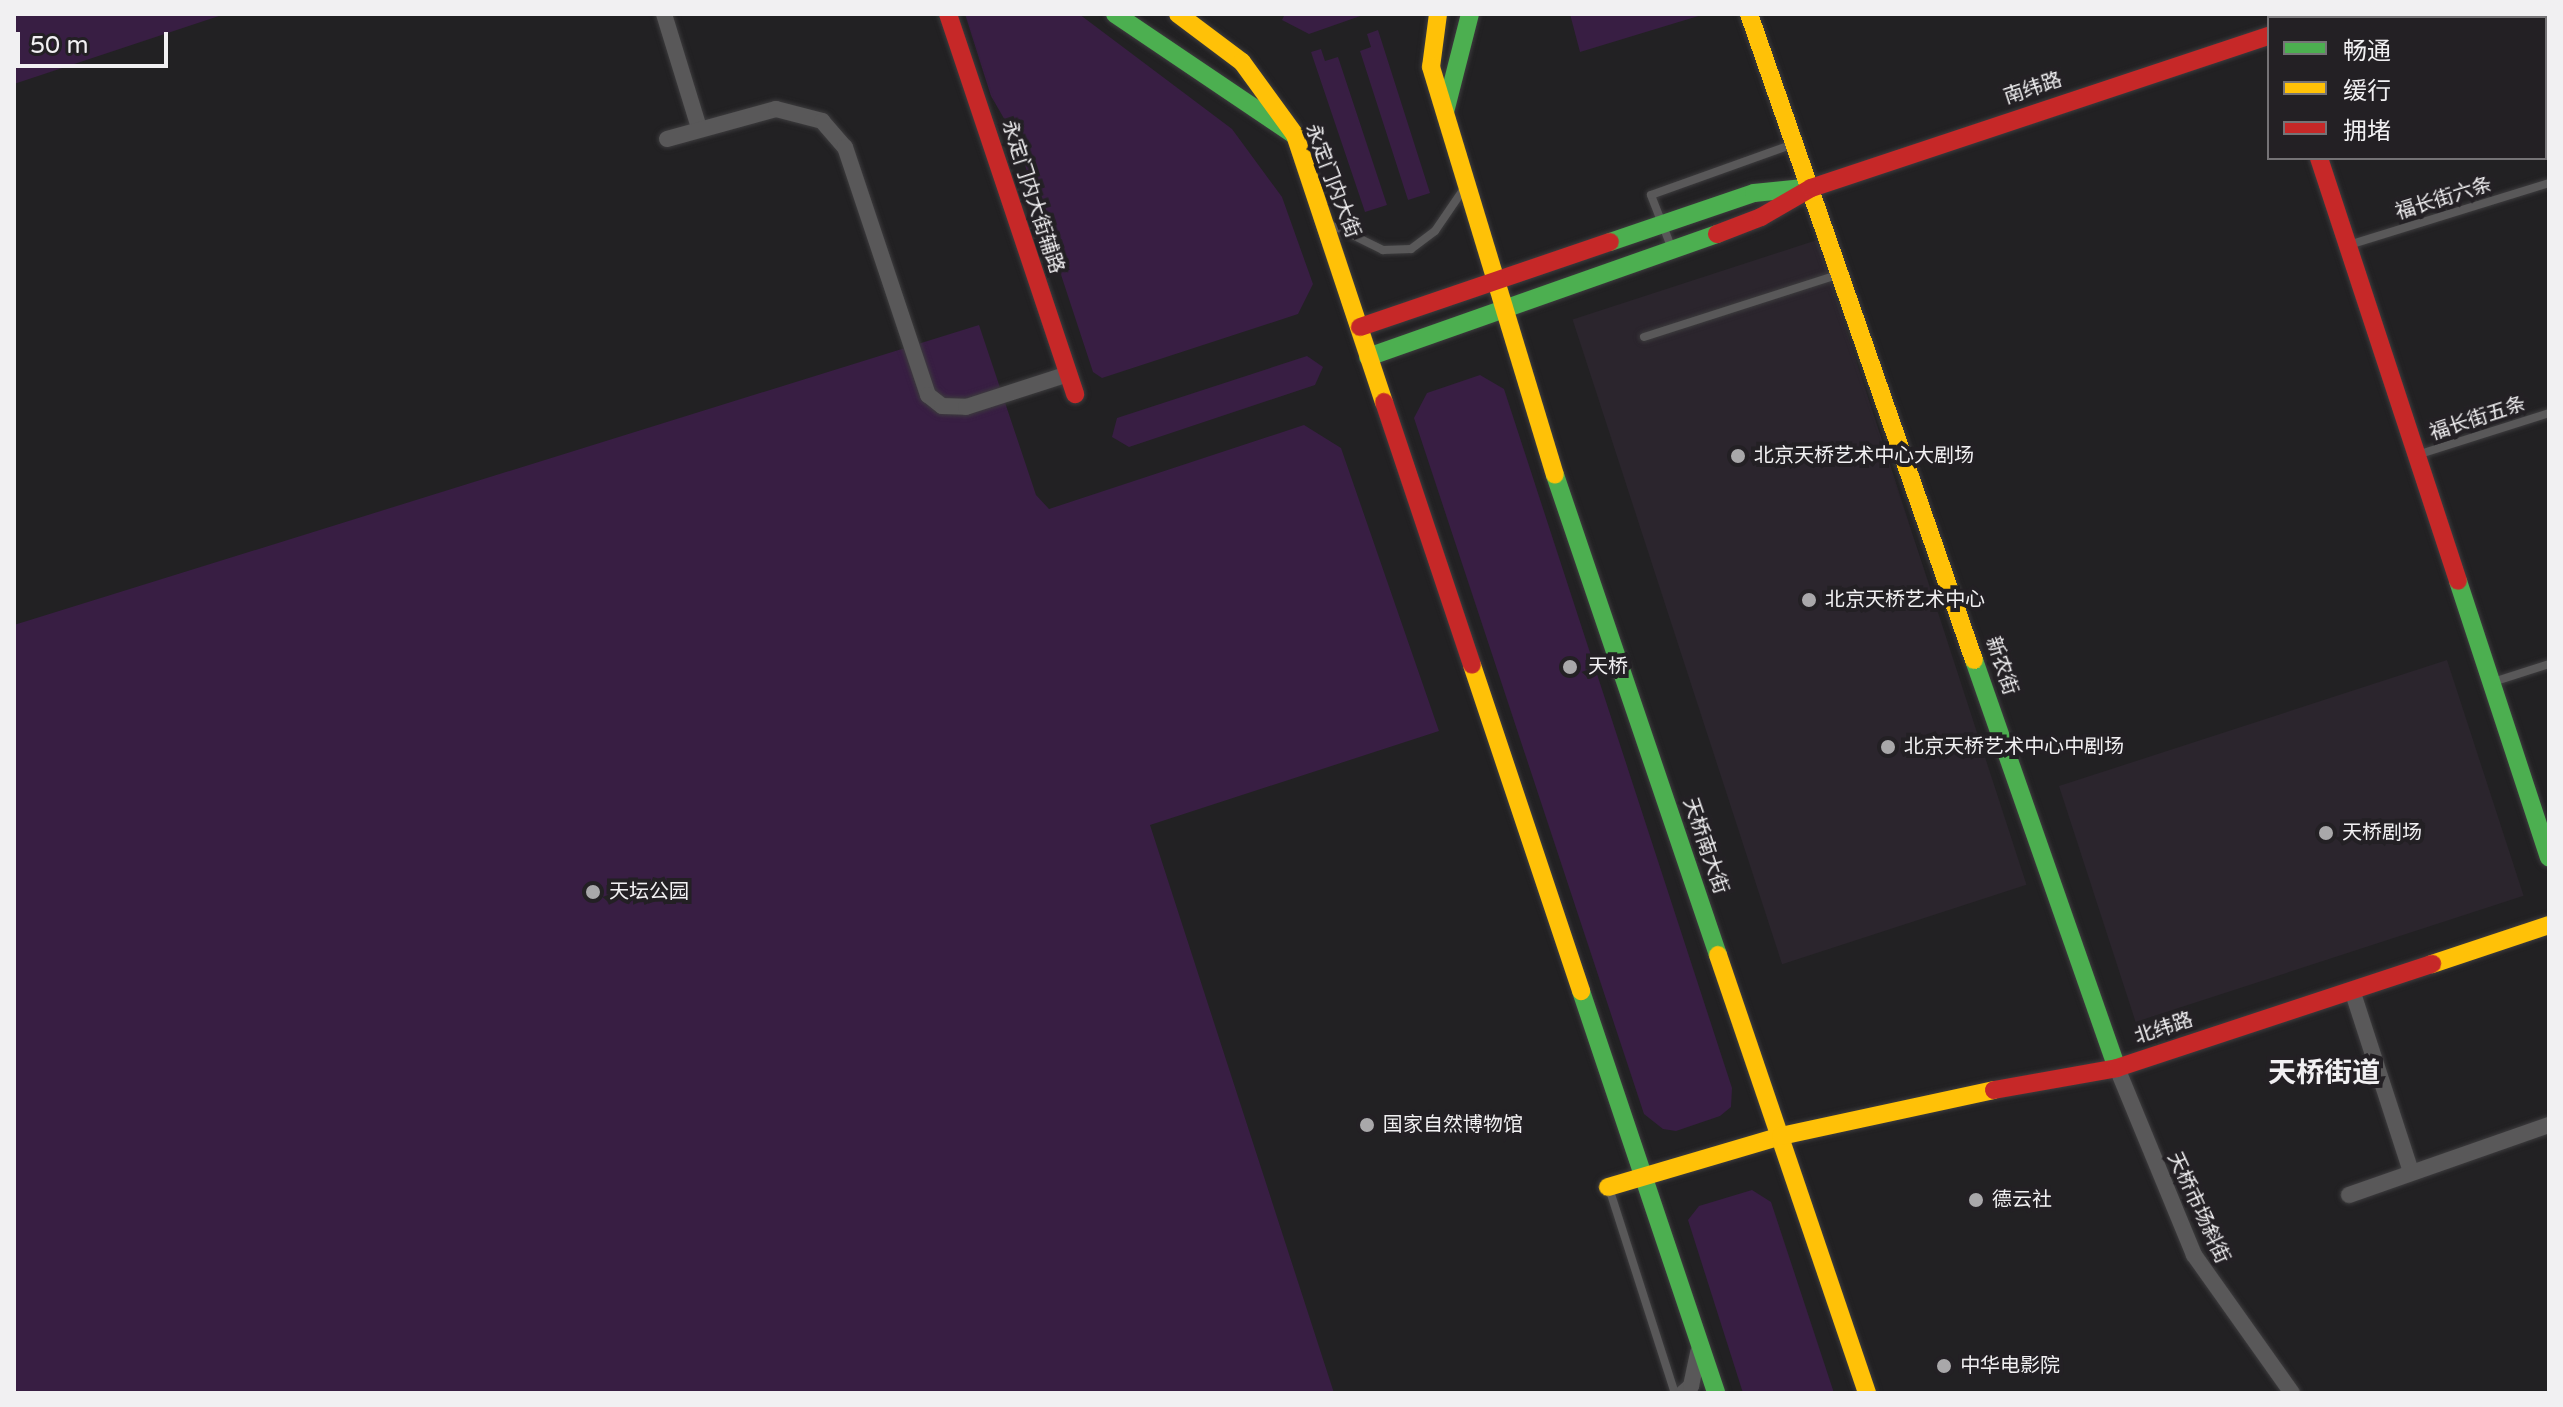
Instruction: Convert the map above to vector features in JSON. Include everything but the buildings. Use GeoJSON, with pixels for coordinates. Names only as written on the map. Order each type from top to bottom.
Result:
{"type":"FeatureCollection","features":[{"type":"Feature","properties":{"kind":"street"},"geometry":{"type":"LineString","coordinates":[[664,14],[699,128]]}},
{"type":"Feature","properties":{"kind":"street","name":"永定门内大街辅路"},"geometry":{"type":"LineString","coordinates":[[948,14],[1075,394]]}},
{"type":"Feature","properties":{"kind":"street","name":"永定门内大街"},"geometry":{"type":"LineString","coordinates":[[1178,14],[1242,62],[1295,135],[1368,357]]}},
{"type":"Feature","properties":{"kind":"street"},"geometry":{"type":"LineString","coordinates":[[1438,14],[1431,67],[1506,312]]}},
{"type":"Feature","properties":{"kind":"street"},"geometry":{"type":"LineString","coordinates":[[1445,112],[1470,14]]}},
{"type":"Feature","properties":{"kind":"street"},"geometry":{"type":"LineString","coordinates":[[1749,14],[1811,188]]}},
{"type":"Feature","properties":{"kind":"street"},"geometry":{"type":"LineString","coordinates":[[1116,15],[1177,59],[1295,135]]}},
{"type":"Feature","properties":{"kind":"street","name":"南纬路"},"geometry":{"type":"LineString","coordinates":[[1368,357],[1506,312],[1673,251],[1761,217],[1811,188],[2267,37]]}},
{"type":"Feature","properties":{"kind":"street"},"geometry":{"type":"LineString","coordinates":[[667,139],[762,111],[792,110],[812,115],[838,136],[923,387],[935,401],[966,407],[1068,374]]}},
{"type":"Feature","properties":{"kind":"street"},"geometry":{"type":"LineString","coordinates":[[2320,160],[2549,857]]}},
{"type":"Feature","properties":{"kind":"street","name":"南纬路"},"geometry":{"type":"LineString","coordinates":[[1360,327],[1497,284],[1754,193],[1811,188]]}},
{"type":"Feature","properties":{"kind":"street","name":"新农街"},"geometry":{"type":"LineString","coordinates":[[1811,188],[2117,1068]]}},
{"type":"Feature","properties":{"kind":"street","name":"天桥南大街"},"geometry":{"type":"LineString","coordinates":[[1506,312],[1560,491],[1867,1393]]}},
{"type":"Feature","properties":{"kind":"street"},"geometry":{"type":"LineString","coordinates":[[1368,357],[1716,1393]]}},
{"type":"Feature","properties":{"kind":"street","name":"北纬路"},"geometry":{"type":"LineString","coordinates":[[1608,1187],[1781,1136],[1915,1104],[2117,1068],[2549,925]]}},
{"type":"Feature","properties":{"kind":"street"},"geometry":{"type":"LineString","coordinates":[[2352,990],[2410,1169]]}},
{"type":"Feature","properties":{"kind":"street","name":"天桥市场斜街"},"geometry":{"type":"LineString","coordinates":[[2117,1068],[2194,1255],[2292,1393]]}},
{"type":"Feature","properties":{"kind":"street"},"geometry":{"type":"LineString","coordinates":[[2349,1195],[2410,1169],[2549,1125]]}},
{"type":"Feature","properties":{"kind":"street"},"geometry":{"type":"LineString","coordinates":[[1683,1393],[1698,1369],[1699,1342]]}},
{"type":"Feature","properties":{"kind":"lane"},"geometry":{"type":"LineString","coordinates":[[1673,251],[1651,195],[1796,144]]}},
{"type":"Feature","properties":{"kind":"lane"},"geometry":{"type":"LineString","coordinates":[[1324,220],[1383,250],[1411,249],[1453,210],[1466,182]]}},
{"type":"Feature","properties":{"kind":"lane","name":"福长街六条"},"geometry":{"type":"LineString","coordinates":[[2348,246],[2549,183]]}},
{"type":"Feature","properties":{"kind":"lane"},"geometry":{"type":"LineString","coordinates":[[1644,337],[1841,273]]}},
{"type":"Feature","properties":{"kind":"lane","name":"福长街五条"},"geometry":{"type":"LineString","coordinates":[[2417,455],[2549,413]]}},
{"type":"Feature","properties":{"kind":"lane"},"geometry":{"type":"LineString","coordinates":[[2491,682],[2549,664]]}},
{"type":"Feature","properties":{"kind":"lane"},"geometry":{"type":"LineString","coordinates":[[1608,1187],[1675,1393]]}},
{"type":"Feature","properties":{"kind":"shaded area"},"geometry":{"type":"Polygon","coordinates":[[[14,14],[225,14],[14,84],[14,14]]]}},
{"type":"Feature","properties":{"kind":"shaded area"},"geometry":{"type":"Polygon","coordinates":[[[965,14],[1079,14],[1232,129],[1282,197],[1313,284],[1298,314],[1102,378],[1093,372],[1017,141],[991,96],[965,14]]]}},
{"type":"Feature","properties":{"kind":"shaded area"},"geometry":{"type":"Polygon","coordinates":[[[1285,14],[1366,14],[1309,34],[1282,20],[1285,14]]]}},
{"type":"Feature","properties":{"kind":"shaded area"},"geometry":{"type":"Polygon","coordinates":[[[1570,14],[1705,14],[1580,52],[1570,14]]]}},
{"type":"Feature","properties":{"kind":"shaded area"},"geometry":{"type":"Polygon","coordinates":[[[1378,30],[1430,193],[1408,200],[1360,51],[1371,47],[1367,34],[1378,30]]]}},
{"type":"Feature","properties":{"kind":"shaded area"},"geometry":{"type":"Polygon","coordinates":[[[1321,49],[1325,61],[1338,57],[1387,205],[1365,212],[1311,52],[1321,49]]]}},
{"type":"Feature","properties":{"kind":"shaded area","name":"北京天桥艺术中心"},"geometry":{"type":"Polygon","coordinates":[[[1817,240],[2027,885],[1782,964],[1573,319],[1817,240]]]}},
{"type":"Feature","properties":{"kind":"shaded area","name":"天坛公园"},"geometry":{"type":"Polygon","coordinates":[[[979,325],[1036,495],[1049,509],[1304,425],[1341,448],[1439,731],[1150,825],[1334,1393],[14,1393],[14,625],[979,325]]]}},
{"type":"Feature","properties":{"kind":"shaded area"},"geometry":{"type":"Polygon","coordinates":[[[1307,356],[1323,367],[1315,385],[1129,447],[1112,437],[1117,418],[1307,356]]]}},
{"type":"Feature","properties":{"kind":"shaded area"},"geometry":{"type":"Polygon","coordinates":[[[1480,375],[1504,389],[1732,1088],[1731,1107],[1720,1116],[1676,1131],[1663,1129],[1644,1114],[1414,418],[1427,393],[1480,375]]]}},
{"type":"Feature","properties":{"kind":"shaded area"},"geometry":{"type":"Polygon","coordinates":[[[2447,660],[2524,896],[2136,1022],[2059,786],[2447,660]]]}},
{"type":"Feature","properties":{"kind":"shaded area"},"geometry":{"type":"Polygon","coordinates":[[[1752,1190],[1771,1202],[1834,1393],[1743,1393],[1688,1220],[1699,1206],[1752,1190]]]}},
{"type":"Feature","properties":{"kind":"traffic: fast"},"geometry":{"type":"LineString","coordinates":[[1115,14],[1293,134]]}},
{"type":"Feature","properties":{"kind":"traffic: fast"},"geometry":{"type":"LineString","coordinates":[[1445,112],[1470,14]]}},
{"type":"Feature","properties":{"kind":"traffic: fast"},"geometry":{"type":"LineString","coordinates":[[1610,242],[1754,193],[1804,188]]}},
{"type":"Feature","properties":{"kind":"traffic: fast"},"geometry":{"type":"LineString","coordinates":[[1368,357],[1717,234]]}},
{"type":"Feature","properties":{"kind":"traffic: fast"},"geometry":{"type":"LineString","coordinates":[[1555,475],[1718,955]]}},
{"type":"Feature","properties":{"kind":"traffic: fast"},"geometry":{"type":"LineString","coordinates":[[2458,581],[2549,857]]}},
{"type":"Feature","properties":{"kind":"traffic: fast"},"geometry":{"type":"LineString","coordinates":[[1974,660],[2117,1068]]}},
{"type":"Feature","properties":{"kind":"traffic: fast"},"geometry":{"type":"LineString","coordinates":[[1581,991],[1716,1393]]}},
{"type":"Feature","properties":{"kind":"traffic: slow"},"geometry":{"type":"LineString","coordinates":[[1178,14],[1242,62],[1295,135],[1384,402]]}},
{"type":"Feature","properties":{"kind":"traffic: slow"},"geometry":{"type":"LineString","coordinates":[[1438,14],[1431,67],[1555,475]]}},
{"type":"Feature","properties":{"kind":"traffic: slow"},"geometry":{"type":"LineString","coordinates":[[1749,14],[1974,660]]}},
{"type":"Feature","properties":{"kind":"traffic: slow"},"geometry":{"type":"LineString","coordinates":[[2330,16],[2336,14]]}},
{"type":"Feature","properties":{"kind":"traffic: slow"},"geometry":{"type":"LineString","coordinates":[[1472,665],[1581,991]]}},
{"type":"Feature","properties":{"kind":"traffic: slow"},"geometry":{"type":"LineString","coordinates":[[2432,964],[2549,925]]}},
{"type":"Feature","properties":{"kind":"traffic: slow"},"geometry":{"type":"LineString","coordinates":[[1718,955],[1867,1393]]}},
{"type":"Feature","properties":{"kind":"traffic: slow"},"geometry":{"type":"LineString","coordinates":[[1608,1187],[1781,1136],[1994,1090]]}},
{"type":"Feature","properties":{"kind":"traffic: jam"},"geometry":{"type":"LineString","coordinates":[[948,14],[1075,394]]}},
{"type":"Feature","properties":{"kind":"traffic: jam"},"geometry":{"type":"LineString","coordinates":[[1717,234],[1761,217],[1811,188],[2267,37]]}},
{"type":"Feature","properties":{"kind":"traffic: jam"},"geometry":{"type":"LineString","coordinates":[[2320,160],[2458,581]]}},
{"type":"Feature","properties":{"kind":"traffic: jam"},"geometry":{"type":"LineString","coordinates":[[1360,327],[1610,242]]}},
{"type":"Feature","properties":{"kind":"traffic: jam"},"geometry":{"type":"LineString","coordinates":[[1384,402],[1472,665]]}},
{"type":"Feature","properties":{"kind":"traffic: jam"},"geometry":{"type":"LineString","coordinates":[[1994,1090],[2117,1068],[2432,964]]}},
{"type":"Feature","properties":{"kind":"place","name":"北京天桥艺术中心大剧场"},"geometry":{"type":"Point","coordinates":[1738,456]}},
{"type":"Feature","properties":{"kind":"place","name":"北京天桥艺术中心"},"geometry":{"type":"Point","coordinates":[1809,600]}},
{"type":"Feature","properties":{"kind":"place","name":"天桥"},"geometry":{"type":"Point","coordinates":[1570,667]}},
{"type":"Feature","properties":{"kind":"place","name":"北京天桥艺术中心中剧场"},"geometry":{"type":"Point","coordinates":[1888,747]}},
{"type":"Feature","properties":{"kind":"place","name":"天桥剧场"},"geometry":{"type":"Point","coordinates":[2326,833]}},
{"type":"Feature","properties":{"kind":"place","name":"天坛公园"},"geometry":{"type":"Point","coordinates":[593,892]}},
{"type":"Feature","properties":{"kind":"place","name":"国家自然博物馆"},"geometry":{"type":"Point","coordinates":[1367,1125]}},
{"type":"Feature","properties":{"kind":"place","name":"德云社"},"geometry":{"type":"Point","coordinates":[1976,1200]}},
{"type":"Feature","properties":{"kind":"place","name":"中华电影院"},"geometry":{"type":"Point","coordinates":[1944,1366]}},
{"type":"Feature","properties":{"kind":"district","name":"天桥街道"},"geometry":{"type":"Point","coordinates":[2324,1073]}}]}
